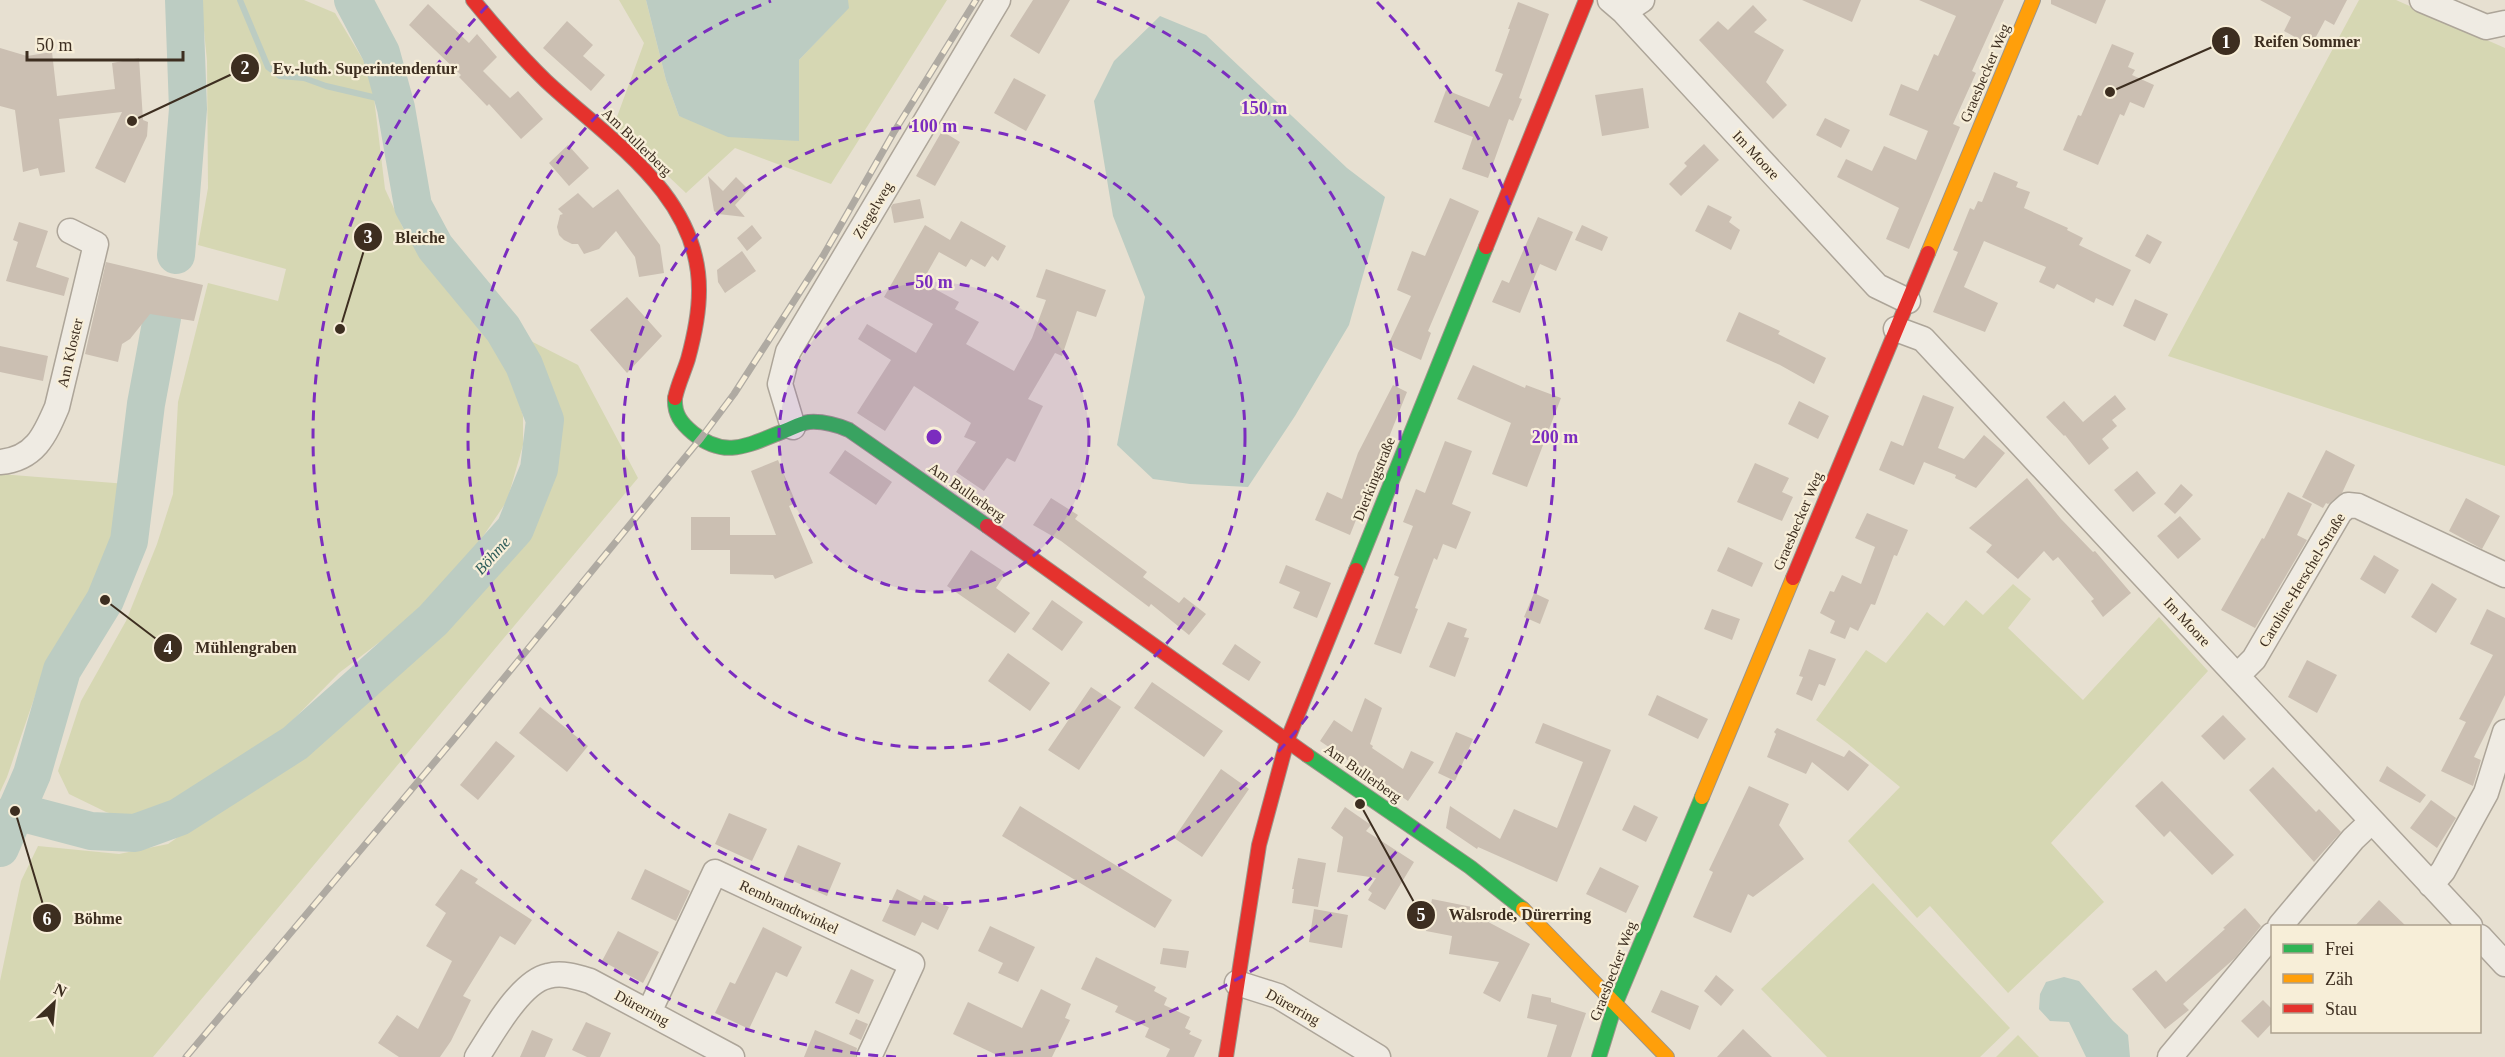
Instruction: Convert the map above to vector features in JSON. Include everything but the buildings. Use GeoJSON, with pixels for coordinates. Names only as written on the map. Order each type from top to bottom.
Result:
{"type":"FeatureCollection","features":[{"type":"Feature","properties":{"kind":"street","name":"Am Bullerberg"},"geometry":{"type":"LineString","coordinates":[[473,0],[507,41],[556,90],[604,132],[666,194],[681,213],[694,249],[700,289],[695,333],[674,406],[679,419],[714,447],[724,449],[735,449],[808,422],[821,422],[849,430],[1287,741],[1470,867],[1525,911],[1667,1057]]}},
{"type":"Feature","properties":{"kind":"street","name":"Ziegelweg"},"geometry":{"type":"LineString","coordinates":[[793,427],[780,384],[788,352],[998,0]]}},
{"type":"Feature","properties":{"kind":"street","name":"Dierkingstraße"},"geometry":{"type":"LineString","coordinates":[[1237,983],[1259,845],[1287,741],[1586,0]]}},
{"type":"Feature","properties":{"kind":"street","name":"Graesbecker Weg"},"geometry":{"type":"LineString","coordinates":[[1599,1057],[1616,1005],[2033,0]]}},
{"type":"Feature","properties":{"kind":"street"},"geometry":{"type":"LineString","coordinates":[[2422,0],[2486,27],[2505,23]]}},
{"type":"Feature","properties":{"kind":"street","name":"Im Moore"},"geometry":{"type":"LineString","coordinates":[[1625,4],[1877,286],[1908,301]]}},
{"type":"Feature","properties":{"kind":"street","name":"Am Kloster"},"geometry":{"type":"LineString","coordinates":[[0,462],[10,461],[33,450],[48,427],[57,407],[96,244],[70,231]]}},
{"type":"Feature","properties":{"kind":"street","name":"Im Moore"},"geometry":{"type":"LineString","coordinates":[[1896,328],[1923,339],[2468,925]]}},
{"type":"Feature","properties":{"kind":"street","name":"Caroline-Herschel-Straße"},"geometry":{"type":"LineString","coordinates":[[2237,676],[2254,659],[2340,512],[2348,505],[2358,506],[2505,575]]}},
{"type":"Feature","properties":{"kind":"street"},"geometry":{"type":"LineString","coordinates":[[2431,885],[2443,871],[2486,793],[2505,732]]}},
{"type":"Feature","properties":{"kind":"street"},"geometry":{"type":"LineString","coordinates":[[2282,925],[2352,839],[2372,821]]}},
{"type":"Feature","properties":{"kind":"street","name":"Rembrandtwinkel"},"geometry":{"type":"LineString","coordinates":[[649,1012],[715,872],[912,964],[869,1057]]}},
{"type":"Feature","properties":{"kind":"street"},"geometry":{"type":"LineString","coordinates":[[2170,1057],[2271,936]]}},
{"type":"Feature","properties":{"kind":"street"},"geometry":{"type":"LineString","coordinates":[[2481,938],[2505,964]]}},
{"type":"Feature","properties":{"kind":"street","name":"Dürerring"},"geometry":{"type":"LineString","coordinates":[[477,1057],[528,986],[547,976],[566,975],[590,981],[732,1057]]}},
{"type":"Feature","properties":{"kind":"street"},"geometry":{"type":"LineString","coordinates":[[1226,1057],[1237,983]]}},
{"type":"Feature","properties":{"kind":"street","name":"Dürerring"},"geometry":{"type":"LineString","coordinates":[[1237,983],[1278,996],[1378,1057]]}},
{"type":"Feature","properties":{"kind":"green space"},"geometry":{"type":"Polygon","coordinates":[[[201,0],[304,0],[335,13],[371,73],[385,189],[403,228],[506,357],[523,416],[523,445],[507,501],[467,560],[419,612],[339,673],[279,734],[171,805],[136,821],[106,812],[69,794],[58,771],[81,701],[126,621],[157,544],[173,494],[178,402],[208,283],[278,301],[286,269],[198,245],[208,188],[207,61],[201,0]]]}},
{"type":"Feature","properties":{"kind":"green space"},"geometry":{"type":"Polygon","coordinates":[[[619,0],[646,0],[666,80],[679,116],[799,141],[799,60],[848,8],[848,0],[947,0],[831,184],[735,148],[686,193],[614,125],[644,43],[619,0]]]}},
{"type":"Feature","properties":{"kind":"green space"},"geometry":{"type":"Polygon","coordinates":[[[2359,0],[2396,0],[2505,48],[2505,466],[2168,356],[2359,0]]]}},
{"type":"Feature","properties":{"kind":"green space"},"geometry":{"type":"Polygon","coordinates":[[[519,335],[578,365],[638,478],[153,1057],[0,1057],[0,981],[21,881],[38,846],[119,854],[168,844],[300,752],[445,623],[532,527],[557,468],[556,403],[519,335]]]}},
{"type":"Feature","properties":{"kind":"green space"},"geometry":{"type":"Polygon","coordinates":[[[0,474],[127,484],[112,543],[94,596],[46,664],[0,792],[0,474]]]}},
{"type":"Feature","properties":{"kind":"green space"},"geometry":{"type":"Polygon","coordinates":[[[2013,584],[2031,599],[2008,628],[2083,700],[2159,617],[2208,671],[2051,843],[2104,902],[2008,993],[1930,906],[1917,918],[1848,841],[1900,787],[1816,720],[1866,650],[1886,663],[1927,612],[1944,626],[1966,600],[1983,615],[2013,584]]]}},
{"type":"Feature","properties":{"kind":"green space"},"geometry":{"type":"Polygon","coordinates":[[[1873,883],[2010,1028],[1980,1057],[1827,1057],[1761,989],[1873,883]]]}},
{"type":"Feature","properties":{"kind":"green space"},"geometry":{"type":"Polygon","coordinates":[[[2018,1035],[2039,1057],[1996,1057],[2018,1035]]]}},
{"type":"Feature","properties":{"kind":"shaded area"},"geometry":{"type":"Polygon","coordinates":[[[646,0],[848,0],[849,8],[799,60],[799,141],[728,137],[679,116],[666,80],[646,0]]]}},
{"type":"Feature","properties":{"kind":"shaded area"},"geometry":{"type":"Polygon","coordinates":[[[1160,16],[1206,35],[1347,168],[1385,197],[1349,325],[1295,416],[1248,487],[1190,484],[1153,479],[1117,445],[1145,297],[1113,216],[1094,101],[1114,61],[1160,16]]]}},
{"type":"Feature","properties":{"kind":"shaded area"},"geometry":{"type":"Polygon","coordinates":[[[2064,977],[2079,981],[2128,1035],[2130,1057],[2086,1057],[2069,1022],[2050,1021],[2039,1009],[2040,994],[2046,982],[2064,977]]]}},
{"type":"Feature","properties":{"kind":"waterway"},"geometry":{"type":"LineString","coordinates":[[176,255],[188,109],[184,0]]}},
{"type":"Feature","properties":{"kind":"waterway"},"geometry":{"type":"LineString","coordinates":[[240,0],[268,67],[280,76],[304,78],[326,86],[394,102]]}},
{"type":"Feature","properties":{"kind":"waterway","name":"Böhme"},"geometry":{"type":"LineString","coordinates":[[15,811],[91,831],[135,833],[179,817],[295,743],[433,620],[515,529],[539,469],[545,420],[524,365],[503,329],[435,247],[413,206],[396,108],[381,53],[353,0]]}},
{"type":"Feature","properties":{"kind":"waterway"},"geometry":{"type":"LineString","coordinates":[[0,848],[32,774],[62,670],[105,600],[129,541],[146,404],[162,318]]}},
{"type":"Feature","properties":{"kind":"railway"},"geometry":{"type":"LineString","coordinates":[[186,1057],[454,739],[701,438],[734,394],[823,256],[894,132],[976,0]]}},
{"type":"Feature","properties":{"kind":"traffic: fast"},"geometry":{"type":"LineString","coordinates":[[1356,570],[1486,247]]}},
{"type":"Feature","properties":{"kind":"traffic: fast"},"geometry":{"type":"LineString","coordinates":[[675,398],[677,413],[685,426],[705,441],[728,448],[750,444],[809,422],[840,426],[987,526]]}},
{"type":"Feature","properties":{"kind":"traffic: fast"},"geometry":{"type":"LineString","coordinates":[[1307,755],[1470,867],[1523,909]]}},
{"type":"Feature","properties":{"kind":"traffic: fast"},"geometry":{"type":"LineString","coordinates":[[1599,1057],[1615,1005],[1702,797]]}},
{"type":"Feature","properties":{"kind":"traffic: slow"},"geometry":{"type":"LineString","coordinates":[[1928,253],[2033,0]]}},
{"type":"Feature","properties":{"kind":"traffic: slow"},"geometry":{"type":"LineString","coordinates":[[1702,797],[1793,578]]}},
{"type":"Feature","properties":{"kind":"traffic: slow"},"geometry":{"type":"LineString","coordinates":[[1523,909],[1667,1057]]}},
{"type":"Feature","properties":{"kind":"traffic: jam"},"geometry":{"type":"LineString","coordinates":[[473,0],[508,42],[546,81],[646,172],[668,198],[684,226],[695,257],[699,300],[688,359],[675,398]]}},
{"type":"Feature","properties":{"kind":"traffic: jam"},"geometry":{"type":"LineString","coordinates":[[1486,247],[1586,0]]}},
{"type":"Feature","properties":{"kind":"traffic: jam"},"geometry":{"type":"LineString","coordinates":[[1793,578],[1928,253]]}},
{"type":"Feature","properties":{"kind":"traffic: jam"},"geometry":{"type":"LineString","coordinates":[[987,526],[1307,755]]}},
{"type":"Feature","properties":{"kind":"traffic: jam"},"geometry":{"type":"LineString","coordinates":[[1226,1057],[1259,845],[1287,741],[1356,570]]}},
{"type":"Feature","properties":{"kind":"place","name":"Reifen Sommer"},"geometry":{"type":"Point","coordinates":[2110,92]}},
{"type":"Feature","properties":{"kind":"place","name":"Ev.-luth. Superintendentur"},"geometry":{"type":"Point","coordinates":[132,121]}},
{"type":"Feature","properties":{"kind":"place","name":"Bleiche"},"geometry":{"type":"Point","coordinates":[340,329]}},
{"type":"Feature","properties":{"kind":"place","name":"Mühlengraben"},"geometry":{"type":"Point","coordinates":[105,600]}},
{"type":"Feature","properties":{"kind":"place","name":"Walsrode, Dürerring"},"geometry":{"type":"Point","coordinates":[1360,804]}},
{"type":"Feature","properties":{"kind":"place","name":"Böhme"},"geometry":{"type":"Point","coordinates":[15,811]}}]}
